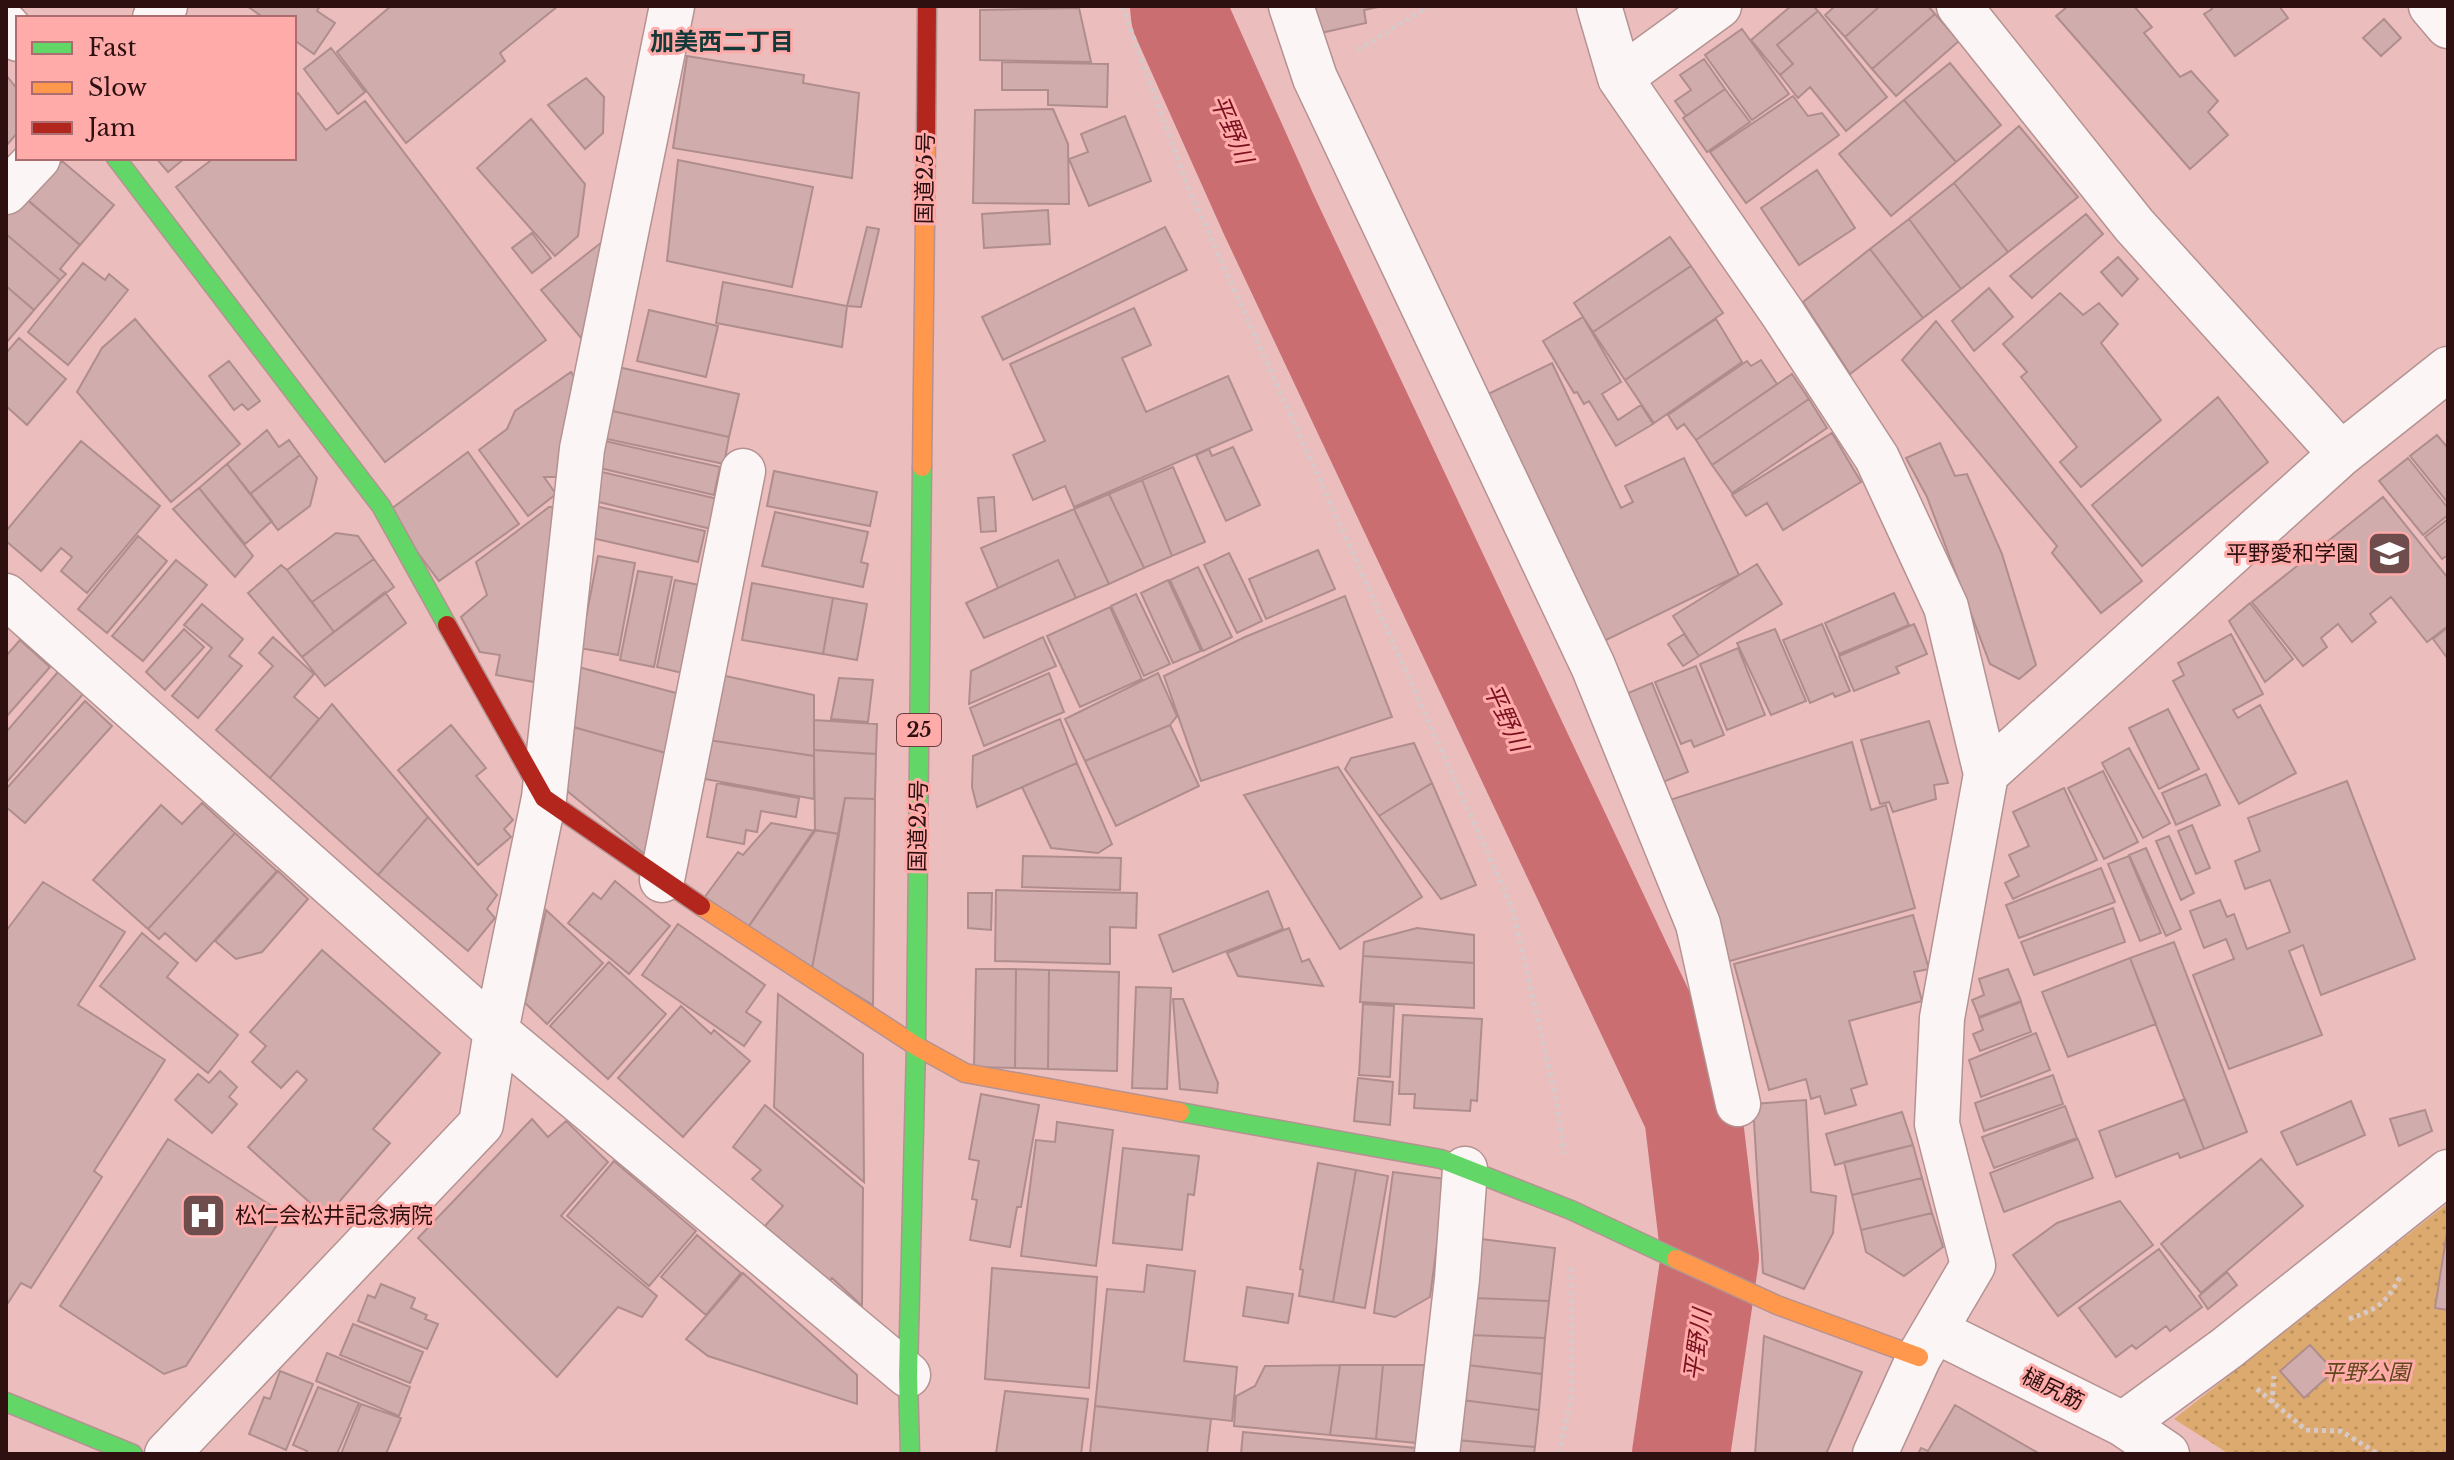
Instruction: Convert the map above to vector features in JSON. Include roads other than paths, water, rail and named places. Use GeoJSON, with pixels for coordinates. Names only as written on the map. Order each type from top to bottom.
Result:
{"type":"FeatureCollection","features":[{"type":"Feature","properties":{"kind":"main road","name":"国道25号"},"geometry":{"type":"LineString","coordinates":[[910,1454],[908,1375],[916,1046],[927,6]]}},
{"type":"Feature","properties":{"kind":"main road"},"geometry":{"type":"LineString","coordinates":[[118,160],[381,506],[544,798],[662,880],[916,1046],[965,1073],[1441,1159],[1571,1210],[1602,1227],[1777,1305],[1928,1344]]}},
{"type":"Feature","properties":{"kind":"main road"},"geometry":{"type":"LineString","coordinates":[[6,1402],[133,1454]]}},
{"type":"Feature","properties":{"kind":"street"},"geometry":{"type":"LineString","coordinates":[[167,1454],[481,1124],[496,1031],[544,798],[582,449],[672,6]]}},
{"type":"Feature","properties":{"kind":"street"},"geometry":{"type":"LineString","coordinates":[[1291,6],[1315,78],[1599,681],[1698,924],[1738,1104]]}},
{"type":"Feature","properties":{"kind":"street"},"geometry":{"type":"LineString","coordinates":[[1599,6],[1620,78],[1783,314],[1877,458],[1946,607],[1986,774],[1942,1018],[1937,1124],[1973,1265],[1928,1344],[1875,1454]]}},
{"type":"Feature","properties":{"kind":"street"},"geometry":{"type":"LineString","coordinates":[[1620,78],[1719,6]]}},
{"type":"Feature","properties":{"kind":"street"},"geometry":{"type":"LineString","coordinates":[[1959,6],[2134,225],[2341,454]]}},
{"type":"Feature","properties":{"kind":"street"},"geometry":{"type":"LineString","coordinates":[[2431,6],[2448,26]]}},
{"type":"Feature","properties":{"kind":"street"},"geometry":{"type":"LineString","coordinates":[[6,192],[36,160]]}},
{"type":"Feature","properties":{"kind":"street"},"geometry":{"type":"LineString","coordinates":[[1986,774],[2341,454],[2448,369]]}},
{"type":"Feature","properties":{"kind":"street"},"geometry":{"type":"LineString","coordinates":[[662,880],[743,471]]}},
{"type":"Feature","properties":{"kind":"street"},"geometry":{"type":"LineString","coordinates":[[6,596],[496,1031],[908,1375]]}},
{"type":"Feature","properties":{"kind":"street"},"geometry":{"type":"LineString","coordinates":[[1437,1454],[1457,1279],[1465,1169]]}},
{"type":"Feature","properties":{"kind":"street"},"geometry":{"type":"LineString","coordinates":[[2123,1424],[2227,1348],[2448,1172]]}},
{"type":"Feature","properties":{"kind":"street","name":"樋尻筋"},"geometry":{"type":"LineString","coordinates":[[1928,1344],[2123,1424],[2167,1454]]}},
{"type":"Feature","properties":{"kind":"waterway","name":"平野川"},"geometry":{"type":"LineString","coordinates":[[1179,6],[1180,16],[1269,215],[1693,1114],[1710,1257],[1681,1454]]}},
{"type":"Feature","properties":{"kind":"place","name":"平野愛和学園"},"geometry":{"type":"Point","coordinates":[2389,553]}},
{"type":"Feature","properties":{"kind":"place","name":"松仁会松井記念病院"},"geometry":{"type":"Point","coordinates":[204,1215]}},
{"type":"Feature","properties":{"kind":"district","name":"加美西二丁目"},"geometry":{"type":"Point","coordinates":[722,41]}},
{"type":"Feature","properties":{"kind":"park label","name":"平野公園"},"geometry":{"type":"Point","coordinates":[2366,1372]}}]}
